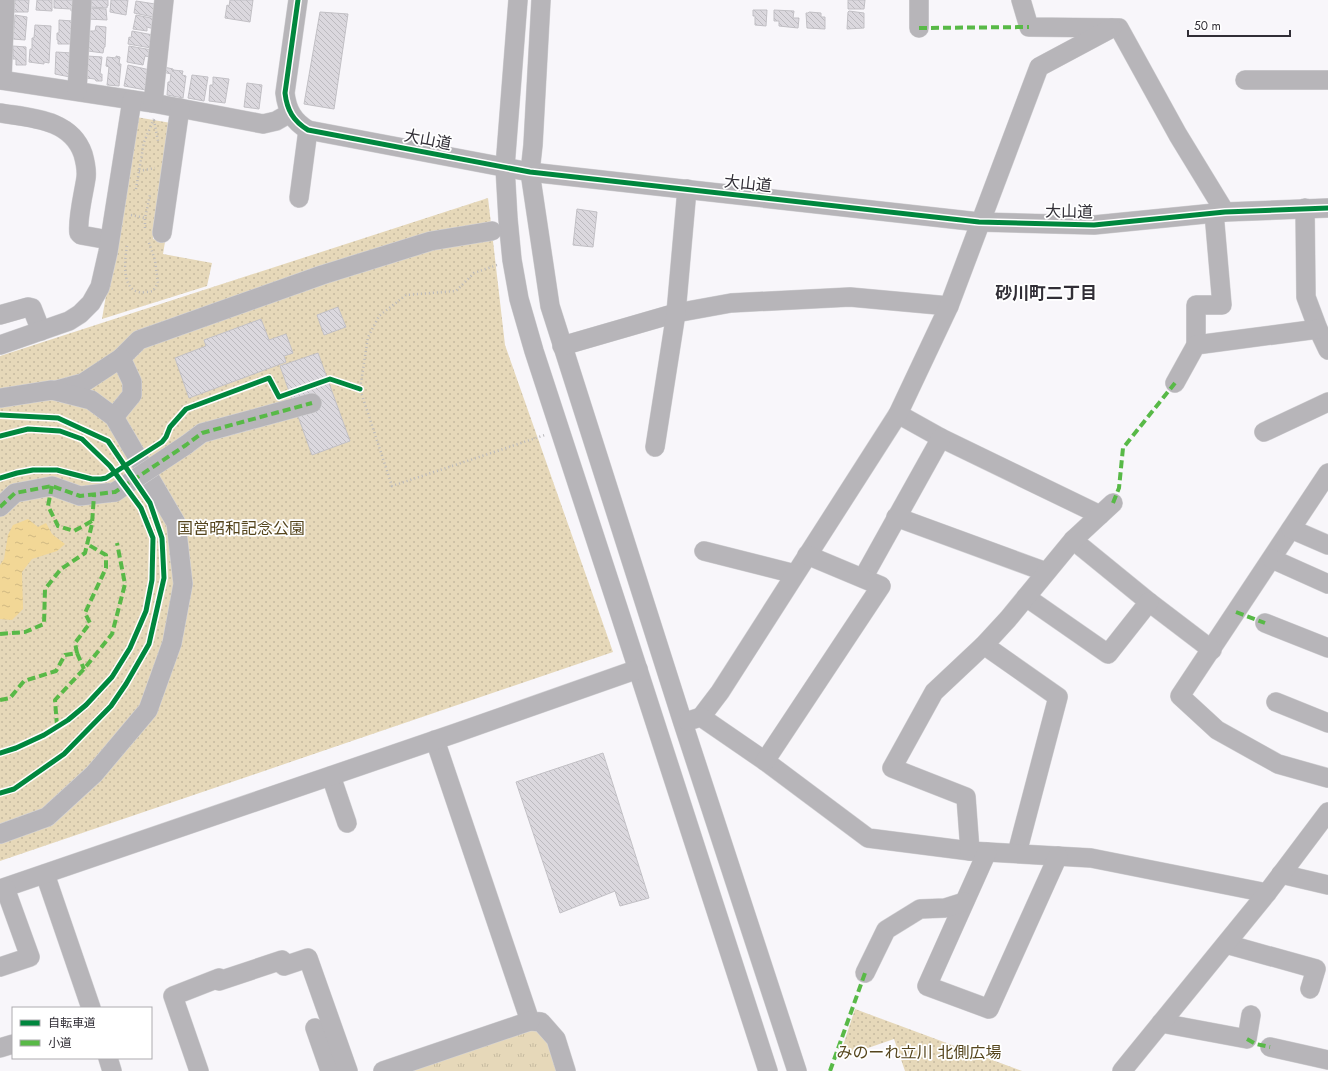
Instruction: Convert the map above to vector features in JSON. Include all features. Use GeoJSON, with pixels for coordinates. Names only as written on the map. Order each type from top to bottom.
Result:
{"type":"FeatureCollection","features":[{"type":"Feature","properties":{"kind":"street"},"geometry":{"type":"LineString","coordinates":[[5,0],[1,80],[153,103],[263,124],[276,121],[290,113]]}},
{"type":"Feature","properties":{"kind":"street"},"geometry":{"type":"LineString","coordinates":[[77,91],[82,0]]}},
{"type":"Feature","properties":{"kind":"street"},"geometry":{"type":"LineString","coordinates":[[153,103],[164,0]]}},
{"type":"Feature","properties":{"kind":"street","name":"大山道"},"geometry":{"type":"LineString","coordinates":[[298,0],[285,93],[286,102],[290,113],[298,124],[308,130],[530,172],[980,222],[1094,225],[1220,212],[1328,208]]}},
{"type":"Feature","properties":{"kind":"street"},"geometry":{"type":"LineString","coordinates":[[518,0],[505,167],[512,260],[519,299],[534,352],[768,1071]]}},
{"type":"Feature","properties":{"kind":"street"},"geometry":{"type":"LineString","coordinates":[[541,0],[533,145],[530,172],[550,306],[650,616],[692,720],[797,1071]]}},
{"type":"Feature","properties":{"kind":"street"},"geometry":{"type":"LineString","coordinates":[[919,0],[919,28]]}},
{"type":"Feature","properties":{"kind":"street"},"geometry":{"type":"LineString","coordinates":[[1021,0],[1029,27],[1119,28],[1220,212],[1222,305],[1196,305],[1196,345],[1175,383]]}},
{"type":"Feature","properties":{"kind":"street"},"geometry":{"type":"LineString","coordinates":[[692,720],[720,692],[898,414],[949,306],[1039,67],[1112,28]]}},
{"type":"Feature","properties":{"kind":"street"},"geometry":{"type":"LineString","coordinates":[[1245,80],[1328,80]]}},
{"type":"Feature","properties":{"kind":"street"},"geometry":{"type":"LineString","coordinates":[[0,345],[70,321],[91,303],[100,287],[118,242],[132,100]]}},
{"type":"Feature","properties":{"kind":"street"},"geometry":{"type":"LineString","coordinates":[[151,235],[180,108]]}},
{"type":"Feature","properties":{"kind":"street"},"geometry":{"type":"LineString","coordinates":[[0,113],[42,120],[56,124],[66,130],[78,143],[85,160],[87,174],[79,233],[82,235],[118,242]]}},
{"type":"Feature","properties":{"kind":"street"},"geometry":{"type":"LineString","coordinates":[[300,198],[308,130]]}},
{"type":"Feature","properties":{"kind":"street"},"geometry":{"type":"LineString","coordinates":[[655,447],[676,313],[687,189]]}},
{"type":"Feature","properties":{"kind":"street"},"geometry":{"type":"LineString","coordinates":[[1305,208],[1306,297],[1328,350]]}},
{"type":"Feature","properties":{"kind":"street"},"geometry":{"type":"LineString","coordinates":[[0,398],[52,390],[83,383],[121,358],[139,340],[322,275],[431,241],[492,231]]}},
{"type":"Feature","properties":{"kind":"street"},"geometry":{"type":"LineString","coordinates":[[562,346],[676,313],[732,303],[850,297],[949,306]]}},
{"type":"Feature","properties":{"kind":"street"},"geometry":{"type":"LineString","coordinates":[[0,315],[28,307],[32,308],[41,331]]}},
{"type":"Feature","properties":{"kind":"street"},"geometry":{"type":"LineString","coordinates":[[1196,345],[1318,329]]}},
{"type":"Feature","properties":{"kind":"street"},"geometry":{"type":"LineString","coordinates":[[114,417],[132,395],[132,382],[121,358]]}},
{"type":"Feature","properties":{"kind":"street"},"geometry":{"type":"LineString","coordinates":[[0,834],[47,817],[94,774],[148,710],[172,643],[183,584],[176,522],[114,417],[90,400],[52,390]]}},
{"type":"Feature","properties":{"kind":"street"},"geometry":{"type":"LineString","coordinates":[[1264,432],[1328,402]]}},
{"type":"Feature","properties":{"kind":"street"},"geometry":{"type":"LineString","coordinates":[[0,507],[15,493],[52,486],[80,496],[115,492],[202,433],[312,403]]}},
{"type":"Feature","properties":{"kind":"street"},"geometry":{"type":"LineString","coordinates":[[898,414],[941,438],[1106,509],[1073,540],[984,645],[934,692],[892,768],[966,797],[978,851],[964,902],[927,986],[989,1009],[1058,856]]}},
{"type":"Feature","properties":{"kind":"street"},"geometry":{"type":"LineString","coordinates":[[863,578],[941,438]]}},
{"type":"Feature","properties":{"kind":"street"},"geometry":{"type":"LineString","coordinates":[[1326,478],[1180,696],[1218,730],[1278,764],[1328,778]]}},
{"type":"Feature","properties":{"kind":"street"},"geometry":{"type":"LineString","coordinates":[[896,517],[1046,572]]}},
{"type":"Feature","properties":{"kind":"street"},"geometry":{"type":"LineString","coordinates":[[1291,529],[1328,545]]}},
{"type":"Feature","properties":{"kind":"street"},"geometry":{"type":"LineString","coordinates":[[1073,540],[1149,602],[1212,650]]}},
{"type":"Feature","properties":{"kind":"street"},"geometry":{"type":"LineString","coordinates":[[704,551],[795,574]]}},
{"type":"Feature","properties":{"kind":"street"},"geometry":{"type":"LineString","coordinates":[[765,761],[881,586],[807,554]]}},
{"type":"Feature","properties":{"kind":"street"},"geometry":{"type":"LineString","coordinates":[[1272,559],[1328,584]]}},
{"type":"Feature","properties":{"kind":"street"},"geometry":{"type":"LineString","coordinates":[[1026,597],[1108,654],[1149,602]]}},
{"type":"Feature","properties":{"kind":"street"},"geometry":{"type":"LineString","coordinates":[[624,625],[650,616]]}},
{"type":"Feature","properties":{"kind":"street"},"geometry":{"type":"LineString","coordinates":[[1264,623],[1328,648]]}},
{"type":"Feature","properties":{"kind":"street"},"geometry":{"type":"LineString","coordinates":[[984,645],[1058,697],[1017,853]]}},
{"type":"Feature","properties":{"kind":"street"},"geometry":{"type":"LineString","coordinates":[[0,967],[30,957],[3,888],[638,669]]}},
{"type":"Feature","properties":{"kind":"street"},"geometry":{"type":"LineString","coordinates":[[1276,702],[1328,723]]}},
{"type":"Feature","properties":{"kind":"street"},"geometry":{"type":"LineString","coordinates":[[692,720],[765,761],[868,838],[978,851],[1091,858],[1267,892]]}},
{"type":"Feature","properties":{"kind":"street"},"geometry":{"type":"LineString","coordinates":[[435,740],[530,1021]]}},
{"type":"Feature","properties":{"kind":"street"},"geometry":{"type":"LineString","coordinates":[[331,776],[347,823]]}},
{"type":"Feature","properties":{"kind":"street"},"geometry":{"type":"LineString","coordinates":[[1122,1071],[1226,944],[1328,812]]}},
{"type":"Feature","properties":{"kind":"street"},"geometry":{"type":"LineString","coordinates":[[45,874],[91,1007]]}},
{"type":"Feature","properties":{"kind":"street"},"geometry":{"type":"LineString","coordinates":[[1281,874],[1328,885]]}},
{"type":"Feature","properties":{"kind":"street"},"geometry":{"type":"LineString","coordinates":[[865,973],[886,930],[920,909],[945,908],[964,902]]}},
{"type":"Feature","properties":{"kind":"street"},"geometry":{"type":"LineString","coordinates":[[1226,944],[1316,969],[1310,989]]}},
{"type":"Feature","properties":{"kind":"street"},"geometry":{"type":"LineString","coordinates":[[199,1071],[173,996],[219,978],[219,981],[282,960],[284,966],[308,958],[348,1071]]}},
{"type":"Feature","properties":{"kind":"street"},"geometry":{"type":"LineString","coordinates":[[1161,1023],[1247,1038],[1251,1015]]}},
{"type":"Feature","properties":{"kind":"street"},"geometry":{"type":"LineString","coordinates":[[383,1071],[530,1021],[541,1022],[556,1039],[566,1071]]}},
{"type":"Feature","properties":{"kind":"street"},"geometry":{"type":"LineString","coordinates":[[314,1036],[330,1071]]}},
{"type":"Feature","properties":{"kind":"street"},"geometry":{"type":"LineString","coordinates":[[0,1048],[12,1044]]}},
{"type":"Feature","properties":{"kind":"street"},"geometry":{"type":"LineString","coordinates":[[1270,1047],[1328,1060]]}},
{"type":"Feature","properties":{"kind":"street"},"geometry":{"type":"LineString","coordinates":[[108,1059],[112,1071]]}},
{"type":"Feature","properties":{"kind":"path"},"geometry":{"type":"LineString","coordinates":[[135,193],[144,142],[154,120],[158,148]]}},
{"type":"Feature","properties":{"kind":"path"},"geometry":{"type":"LineString","coordinates":[[154,175],[157,162]]}},
{"type":"Feature","properties":{"kind":"path"},"geometry":{"type":"LineString","coordinates":[[139,171],[155,168]]}},
{"type":"Feature","properties":{"kind":"path"},"geometry":{"type":"LineString","coordinates":[[118,242],[125,258],[125,272],[128,283],[134,290],[143,293],[152,291],[158,284],[158,275],[151,235],[145,218],[151,189]]}},
{"type":"Feature","properties":{"kind":"path"},"geometry":{"type":"LineString","coordinates":[[130,222],[132,208]]}},
{"type":"Feature","properties":{"kind":"path"},"geometry":{"type":"LineString","coordinates":[[131,215],[145,218]]}},
{"type":"Feature","properties":{"kind":"path"},"geometry":{"type":"LineString","coordinates":[[512,260],[474,273],[456,291],[406,295],[379,316],[368,337],[360,389],[392,486],[560,430]]}},
{"type":"Feature","properties":{"kind":"path"},"geometry":{"type":"LineString","coordinates":[[353,387],[360,389]]}},
{"type":"Feature","properties":{"kind":"green space"},"geometry":{"type":"Polygon","coordinates":[[[136,117],[171,123],[153,239],[165,242],[163,254],[212,263],[207,286],[102,319],[136,117]]]}},
{"type":"Feature","properties":{"kind":"green space","name":"国営昭和記念公園"},"geometry":{"type":"Polygon","coordinates":[[[488,198],[505,345],[613,652],[0,861],[0,356],[488,198]]]}},
{"type":"Feature","properties":{"kind":"green space","name":"みのーれ立川 北側広場"},"geometry":{"type":"Polygon","coordinates":[[[855,1009],[1022,1071],[905,1071],[894,1039],[839,1058],[855,1009]]]}},
{"type":"Feature","properties":{"kind":"green space"},"geometry":{"type":"Polygon","coordinates":[[[531,1029],[540,1032],[549,1040],[559,1071],[409,1071],[531,1029]]]}},
{"type":"Feature","properties":{"kind":"water"},"geometry":{"type":"Polygon","coordinates":[[[28,519],[38,527],[46,523],[52,534],[65,544],[57,551],[32,559],[22,572],[23,609],[12,620],[0,619],[0,565],[4,559],[8,535],[13,525],[28,519]]]}},
{"type":"Feature","properties":{"kind":"building"},"geometry":{"type":"Polygon","coordinates":[[[15,0],[29,0],[28,12],[14,12],[15,0]]]}},
{"type":"Feature","properties":{"kind":"building"},"geometry":{"type":"Polygon","coordinates":[[[37,0],[52,0],[52,11],[36,10],[37,0]]]}},
{"type":"Feature","properties":{"kind":"building"},"geometry":{"type":"Polygon","coordinates":[[[54,0],[74,0],[74,11],[71,11],[71,9],[54,8],[54,0]]]}},
{"type":"Feature","properties":{"kind":"building"},"geometry":{"type":"Polygon","coordinates":[[[89,0],[108,0],[108,6],[107,8],[90,7],[89,0]]]}},
{"type":"Feature","properties":{"kind":"building"},"geometry":{"type":"Polygon","coordinates":[[[111,0],[128,0],[126,15],[110,12],[111,0]]]}},
{"type":"Feature","properties":{"kind":"building"},"geometry":{"type":"Polygon","coordinates":[[[230,0],[253,0],[250,22],[225,18],[227,5],[229,6],[230,0]]]}},
{"type":"Feature","properties":{"kind":"building"},"geometry":{"type":"Polygon","coordinates":[[[848,0],[865,0],[864,9],[848,9],[848,0]]]}},
{"type":"Feature","properties":{"kind":"building"},"geometry":{"type":"Polygon","coordinates":[[[136,1],[155,4],[153,17],[134,13],[136,1]]]}},
{"type":"Feature","properties":{"kind":"building"},"geometry":{"type":"Polygon","coordinates":[[[89,8],[106,9],[107,20],[88,19],[89,8]]]}},
{"type":"Feature","properties":{"kind":"building"},"geometry":{"type":"Polygon","coordinates":[[[753,10],[767,10],[766,26],[755,25],[753,10]]]}},
{"type":"Feature","properties":{"kind":"building"},"geometry":{"type":"Polygon","coordinates":[[[774,10],[794,11],[793,18],[799,18],[798,28],[779,26],[779,21],[774,21],[774,10]]]}},
{"type":"Feature","properties":{"kind":"building"},"geometry":{"type":"Polygon","coordinates":[[[849,11],[864,13],[864,28],[847,29],[849,11]]]}},
{"type":"Feature","properties":{"kind":"building"},"geometry":{"type":"Polygon","coordinates":[[[320,12],[348,14],[334,109],[304,104],[320,12]]]}},
{"type":"Feature","properties":{"kind":"building"},"geometry":{"type":"Polygon","coordinates":[[[806,13],[821,13],[821,17],[825,17],[825,29],[807,28],[806,13]]]}},
{"type":"Feature","properties":{"kind":"building"},"geometry":{"type":"Polygon","coordinates":[[[15,15],[27,17],[25,40],[13,39],[15,15]]]}},
{"type":"Feature","properties":{"kind":"building"},"geometry":{"type":"Polygon","coordinates":[[[136,15],[156,19],[154,29],[147,27],[147,31],[133,29],[136,15]]]}},
{"type":"Feature","properties":{"kind":"building"},"geometry":{"type":"Polygon","coordinates":[[[59,20],[73,21],[72,44],[58,44],[57,33],[59,33],[59,20]]]}},
{"type":"Feature","properties":{"kind":"building"},"geometry":{"type":"Polygon","coordinates":[[[35,25],[51,26],[49,63],[44,62],[44,64],[29,62],[35,25]]]}},
{"type":"Feature","properties":{"kind":"building"},"geometry":{"type":"Polygon","coordinates":[[[96,26],[106,27],[105,47],[103,53],[88,51],[89,31],[95,31],[96,26]]]}},
{"type":"Feature","properties":{"kind":"building"},"geometry":{"type":"Polygon","coordinates":[[[132,31],[153,35],[151,48],[128,44],[132,31]]]}},
{"type":"Feature","properties":{"kind":"building"},"geometry":{"type":"Polygon","coordinates":[[[13,46],[26,47],[26,65],[16,65],[16,59],[13,59],[13,46]]]}},
{"type":"Feature","properties":{"kind":"building"},"geometry":{"type":"Polygon","coordinates":[[[129,46],[152,50],[150,57],[145,56],[143,65],[127,62],[129,46]]]}},
{"type":"Feature","properties":{"kind":"building"},"geometry":{"type":"Polygon","coordinates":[[[56,52],[72,53],[70,77],[55,74],[56,52]]]}},
{"type":"Feature","properties":{"kind":"building"},"geometry":{"type":"Polygon","coordinates":[[[87,56],[102,57],[100,74],[102,74],[102,81],[86,78],[87,56]]]}},
{"type":"Feature","properties":{"kind":"building"},"geometry":{"type":"Polygon","coordinates":[[[116,56],[120,57],[119,64],[121,64],[119,86],[107,85],[109,67],[106,66],[107,57],[116,58],[116,56]]]}},
{"type":"Feature","properties":{"kind":"building"},"geometry":{"type":"Polygon","coordinates":[[[128,65],[150,70],[146,90],[124,86],[128,65]]]}},
{"type":"Feature","properties":{"kind":"building"},"geometry":{"type":"Polygon","coordinates":[[[164,67],[183,71],[182,75],[186,76],[183,98],[167,95],[168,82],[170,82],[171,74],[163,72],[164,67]]]}},
{"type":"Feature","properties":{"kind":"building"},"geometry":{"type":"Polygon","coordinates":[[[192,75],[208,77],[204,101],[188,98],[192,75]]]}},
{"type":"Feature","properties":{"kind":"building"},"geometry":{"type":"Polygon","coordinates":[[[213,77],[229,79],[225,103],[209,101],[210,85],[213,85],[213,77]]]}},
{"type":"Feature","properties":{"kind":"building"},"geometry":{"type":"Polygon","coordinates":[[[247,83],[262,85],[259,109],[244,107],[247,83]]]}},
{"type":"Feature","properties":{"kind":"building"},"geometry":{"type":"Polygon","coordinates":[[[577,209],[597,212],[593,247],[573,245],[577,209]]]}},
{"type":"Feature","properties":{"kind":"building"},"geometry":{"type":"Polygon","coordinates":[[[338,307],[346,327],[324,335],[317,315],[338,307]]]}},
{"type":"Feature","properties":{"kind":"building"},"geometry":{"type":"Polygon","coordinates":[[[261,319],[269,340],[286,334],[293,353],[284,356],[286,362],[189,398],[175,358],[206,346],[204,340],[261,319]]]}},
{"type":"Feature","properties":{"kind":"building"},"geometry":{"type":"Polygon","coordinates":[[[318,353],[350,441],[312,455],[280,366],[318,353]]]}},
{"type":"Feature","properties":{"kind":"building"},"geometry":{"type":"Polygon","coordinates":[[[603,753],[649,898],[620,906],[615,891],[560,913],[516,782],[603,753]]]}},
{"type":"Feature","properties":{"kind":"marked path"},"geometry":{"type":"LineString","coordinates":[[919,28],[1029,27]]}},
{"type":"Feature","properties":{"kind":"marked path"},"geometry":{"type":"LineString","coordinates":[[1113,503],[1119,488],[1123,448],[1175,383]]}},
{"type":"Feature","properties":{"kind":"marked path"},"geometry":{"type":"LineString","coordinates":[[0,507],[15,493],[52,486],[80,496],[115,492],[202,433],[312,403]]}},
{"type":"Feature","properties":{"kind":"marked path"},"geometry":{"type":"LineString","coordinates":[[52,486],[48,506],[58,526],[74,531],[92,521]]}},
{"type":"Feature","properties":{"kind":"marked path"},"geometry":{"type":"LineString","coordinates":[[0,634],[25,632],[44,624],[45,589],[61,569],[85,553],[92,524],[94,495]]}},
{"type":"Feature","properties":{"kind":"marked path"},"geometry":{"type":"LineString","coordinates":[[57,726],[55,700],[84,669],[112,634],[125,584],[117,543]]}},
{"type":"Feature","properties":{"kind":"marked path"},"geometry":{"type":"LineString","coordinates":[[0,700],[10,698],[24,681],[56,671],[65,655],[77,653],[75,643],[90,623],[85,613],[106,568],[106,555],[87,544]]}},
{"type":"Feature","properties":{"kind":"marked path"},"geometry":{"type":"LineString","coordinates":[[1236,612],[1265,623]]}},
{"type":"Feature","properties":{"kind":"marked path"},"geometry":{"type":"LineString","coordinates":[[77,653],[84,669]]}},
{"type":"Feature","properties":{"kind":"marked path"},"geometry":{"type":"LineString","coordinates":[[830,1071],[865,973]]}},
{"type":"Feature","properties":{"kind":"marked path"},"geometry":{"type":"LineString","coordinates":[[1247,1039],[1256,1044],[1270,1047]]}},
{"type":"Feature","properties":{"kind":"cycle path"},"geometry":{"type":"LineString","coordinates":[[298,0],[285,93],[289,110],[298,123],[308,130],[530,172],[979,222],[1094,225],[1225,212],[1328,208]]}},
{"type":"Feature","properties":{"kind":"cycle path"},"geometry":{"type":"LineString","coordinates":[[0,478],[33,470],[57,470],[92,479],[106,478],[162,442],[170,427],[186,409],[269,378],[279,397],[330,379],[360,389]]}},
{"type":"Feature","properties":{"kind":"cycle path"},"geometry":{"type":"LineString","coordinates":[[0,415],[58,418],[108,441],[150,503],[162,538],[164,578],[149,644],[126,684],[111,706],[64,754],[14,789],[0,793]]}},
{"type":"Feature","properties":{"kind":"cycle path"},"geometry":{"type":"LineString","coordinates":[[0,436],[28,429],[60,431],[82,439],[110,466],[141,508],[153,538],[152,580],[146,611],[130,648],[112,677],[86,705],[68,720],[44,735],[16,748],[0,753]]}},
{"type":"Feature","properties":{"kind":"district","name":"砂川町二丁目"},"geometry":{"type":"Point","coordinates":[1046,293]}}]}
